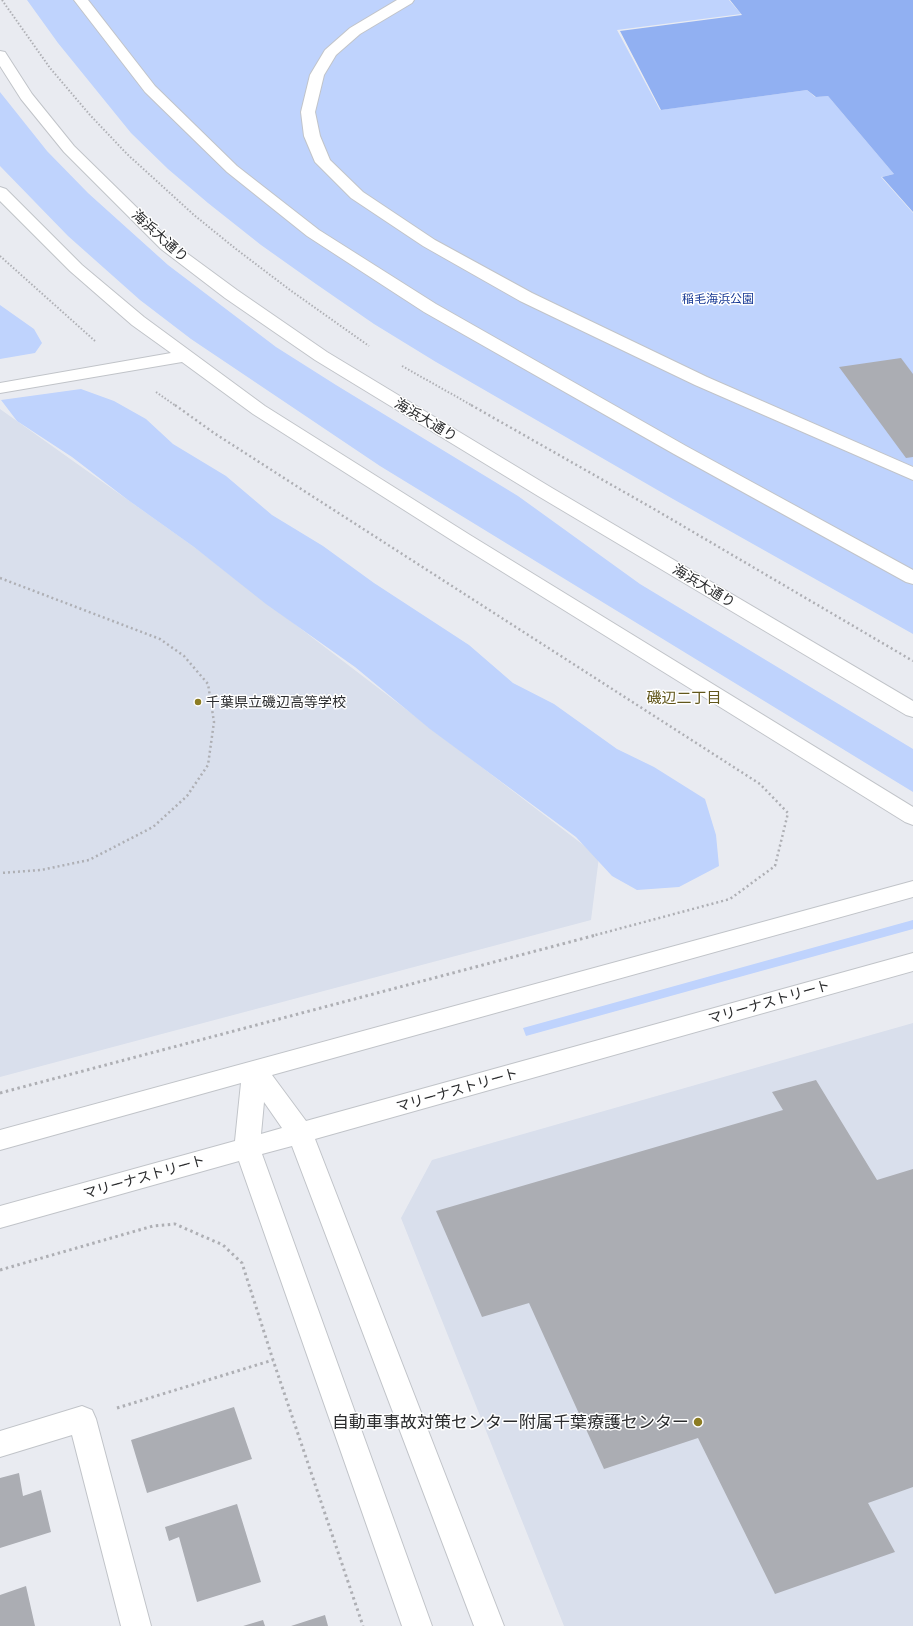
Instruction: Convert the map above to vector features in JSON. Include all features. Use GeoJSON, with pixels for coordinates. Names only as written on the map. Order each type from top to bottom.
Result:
{"type":"FeatureCollection","features":[{"type":"Feature","properties":{"kind":"street"},"geometry":{"type":"LineString","coordinates":[[81,0],[150,89],[232,170],[313,233],[430,308],[680,450],[913,578]]}},
{"type":"Feature","properties":{"kind":"street"},"geometry":{"type":"LineString","coordinates":[[407,0],[355,31],[330,54],[317,75],[308,112],[312,136],[323,162],[357,195],[429,243],[526,297],[701,381],[913,474]]}},
{"type":"Feature","properties":{"kind":"street","name":"海浜大通り"},"geometry":{"type":"LineString","coordinates":[[0,55],[26,96],[69,149],[167,246],[231,294],[321,356],[545,492],[913,710]]}},
{"type":"Feature","properties":{"kind":"street"},"geometry":{"type":"LineString","coordinates":[[0,192],[76,268],[138,321],[259,410],[913,818]]}},
{"type":"Feature","properties":{"kind":"street"},"geometry":{"type":"LineString","coordinates":[[0,388],[186,356]]}},
{"type":"Feature","properties":{"kind":"street"},"geometry":{"type":"LineString","coordinates":[[0,1140],[913,889]]}},
{"type":"Feature","properties":{"kind":"street","name":"マリーナストリート"},"geometry":{"type":"LineString","coordinates":[[0,1217],[913,962]]}},
{"type":"Feature","properties":{"kind":"street"},"geometry":{"type":"LineString","coordinates":[[255,1070],[300,1133],[489,1626]]}},
{"type":"Feature","properties":{"kind":"street"},"geometry":{"type":"LineString","coordinates":[[255,1070],[247,1148],[417,1626]]}},
{"type":"Feature","properties":{"kind":"street"},"geometry":{"type":"LineString","coordinates":[[0,1444],[82,1419],[136,1626]]}},
{"type":"Feature","properties":{"kind":"path"},"geometry":{"type":"LineString","coordinates":[[2,0],[50,68],[90,115],[127,154],[194,215],[236,249],[290,290],[371,347]]}},
{"type":"Feature","properties":{"kind":"path"},"geometry":{"type":"LineString","coordinates":[[0,256],[101,345]]}},
{"type":"Feature","properties":{"kind":"path"},"geometry":{"type":"LineString","coordinates":[[398,363],[647,505],[913,660]]}},
{"type":"Feature","properties":{"kind":"path"},"geometry":{"type":"LineString","coordinates":[[0,1093],[730,899],[775,866],[788,813],[760,784],[220,437],[153,390]]}},
{"type":"Feature","properties":{"kind":"path"},"geometry":{"type":"LineString","coordinates":[[0,578],[160,639],[184,656],[208,684],[214,722],[208,765],[187,796],[153,827],[89,860],[41,870],[0,873]]}},
{"type":"Feature","properties":{"kind":"path"},"geometry":{"type":"LineString","coordinates":[[0,1270],[153,1226],[175,1224],[224,1244],[242,1263],[273,1360],[363,1626]]}},
{"type":"Feature","properties":{"kind":"path"},"geometry":{"type":"LineString","coordinates":[[82,1419],[273,1360]]}},
{"type":"Feature","properties":{"kind":"shaded area"},"geometry":{"type":"Polygon","coordinates":[[[730,0],[913,0],[913,212],[882,177],[894,174],[828,96],[816,97],[807,90],[661,110],[620,31],[742,15],[730,0]]]}},
{"type":"Feature","properties":{"kind":"shaded area","name":"千葉県立磯辺高等学校"},"geometry":{"type":"Polygon","coordinates":[[[0,409],[194,547],[599,857],[591,920],[0,1077],[0,409]]]}},
{"type":"Feature","properties":{"kind":"shaded area","name":"自動車事故対策センター附属千葉療護センター"},"geometry":{"type":"Polygon","coordinates":[[[913,1023],[913,1626],[564,1626],[401,1218],[432,1160],[913,1023]]]}},
{"type":"Feature","properties":{"kind":"green space","name":"稲毛海浜公園"},"geometry":{"type":"Polygon","coordinates":[[[27,0],[729,0],[741,14],[617,30],[660,110],[807,90],[815,97],[828,96],[894,174],[881,177],[913,213],[913,634],[673,499],[436,362],[374,324],[261,245],[168,169],[131,133],[58,43],[27,0]]]}},
{"type":"Feature","properties":{"kind":"green space"},"geometry":{"type":"Polygon","coordinates":[[[0,92],[47,151],[88,193],[168,265],[276,347],[518,496],[640,584],[913,749],[913,792],[380,466],[191,339],[140,300],[68,236],[0,166],[0,92]]]}},
{"type":"Feature","properties":{"kind":"green space"},"geometry":{"type":"Polygon","coordinates":[[[0,305],[34,329],[42,343],[35,353],[0,359],[0,305]]]}},
{"type":"Feature","properties":{"kind":"green space"},"geometry":{"type":"Polygon","coordinates":[[[81,389],[114,401],[146,419],[173,444],[226,476],[272,515],[323,546],[374,583],[469,645],[513,683],[554,704],[617,749],[654,767],[705,799],[716,835],[719,866],[679,887],[637,890],[612,876],[576,837],[430,729],[355,667],[266,604],[194,547],[128,500],[72,457],[17,421],[1,400],[81,389]]]}},
{"type":"Feature","properties":{"kind":"green space"},"geometry":{"type":"Polygon","coordinates":[[[913,920],[913,929],[526,1036],[523,1028],[913,920]]]}},
{"type":"Feature","properties":{"kind":"building"},"geometry":{"type":"Polygon","coordinates":[[[901,358],[913,374],[913,457],[906,458],[839,367],[901,358]]]}},
{"type":"Feature","properties":{"kind":"building"},"geometry":{"type":"Polygon","coordinates":[[[816,1080],[877,1180],[913,1169],[913,1487],[868,1503],[895,1552],[775,1594],[698,1438],[604,1469],[529,1303],[482,1317],[436,1211],[783,1110],[772,1092],[816,1080]]]}},
{"type":"Feature","properties":{"kind":"building"},"geometry":{"type":"Polygon","coordinates":[[[234,1407],[252,1459],[147,1493],[131,1440],[234,1407]]]}},
{"type":"Feature","properties":{"kind":"building"},"geometry":{"type":"Polygon","coordinates":[[[19,1473],[23,1496],[41,1490],[51,1532],[0,1548],[0,1478],[19,1473]]]}},
{"type":"Feature","properties":{"kind":"building"},"geometry":{"type":"Polygon","coordinates":[[[237,1504],[261,1582],[197,1602],[179,1537],[169,1541],[165,1527],[237,1504]]]}},
{"type":"Feature","properties":{"kind":"building"},"geometry":{"type":"Polygon","coordinates":[[[26,1586],[35,1626],[0,1626],[0,1595],[26,1586]]]}},
{"type":"Feature","properties":{"kind":"building"},"geometry":{"type":"Polygon","coordinates":[[[325,1615],[328,1626],[291,1626],[325,1615]]]}},
{"type":"Feature","properties":{"kind":"building"},"geometry":{"type":"Polygon","coordinates":[[[263,1620],[265,1626],[243,1626],[263,1620]]]}},
{"type":"Feature","properties":{"kind":"place","name":"千葉県立磯辺高等学校"},"geometry":{"type":"Point","coordinates":[198,702]}},
{"type":"Feature","properties":{"kind":"place","name":"自動車事故対策センター附属千葉療護センター"},"geometry":{"type":"Point","coordinates":[698,1422]}},
{"type":"Feature","properties":{"kind":"district","name":"磯辺二丁目"},"geometry":{"type":"Point","coordinates":[684,698]}}]}
